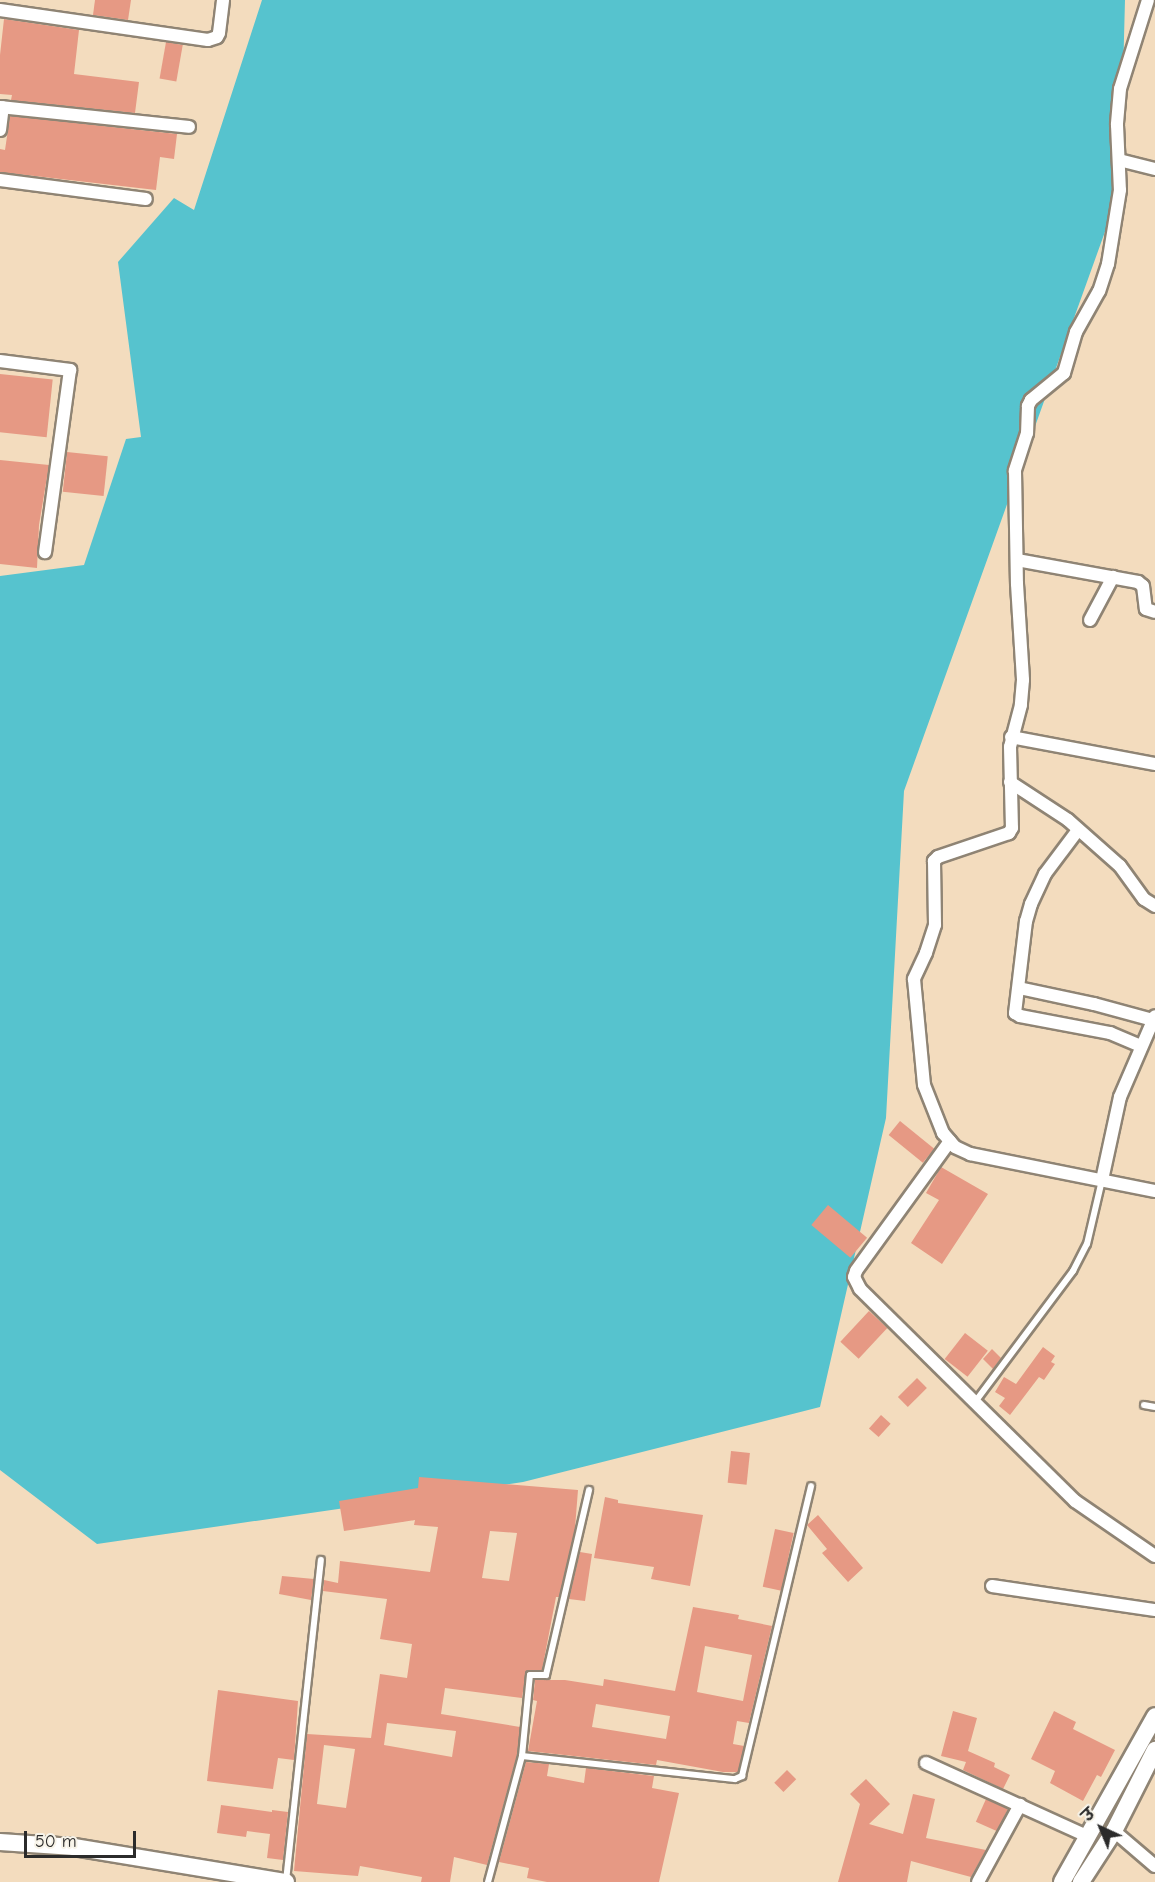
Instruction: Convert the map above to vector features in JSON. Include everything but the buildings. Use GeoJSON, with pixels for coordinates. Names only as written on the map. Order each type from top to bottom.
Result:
{"type":"FeatureCollection","features":[{"type":"Feature","properties":{"kind":"street"},"geometry":{"type":"LineString","coordinates":[[0,10],[208,40],[217,37],[219,33],[223,0]]}},
{"type":"Feature","properties":{"kind":"street"},"geometry":{"type":"LineString","coordinates":[[1148,0],[1120,89],[1117,125],[1118,212],[1108,264],[1100,287],[1076,332],[1064,373],[1031,400],[1028,406],[1027,433],[1015,478],[1023,692],[1011,737],[1013,824],[1009,833],[938,857],[933,865],[935,925],[914,979],[924,1085],[935,1117],[950,1140],[970,1154],[1155,1191]]}},
{"type":"Feature","properties":{"kind":"street"},"geometry":{"type":"LineString","coordinates":[[0,130],[1,107],[189,127]]}},
{"type":"Feature","properties":{"kind":"street"},"geometry":{"type":"LineString","coordinates":[[1119,160],[1155,169]]}},
{"type":"Feature","properties":{"kind":"street"},"geometry":{"type":"LineString","coordinates":[[0,180],[146,199]]}},
{"type":"Feature","properties":{"kind":"street"},"geometry":{"type":"LineString","coordinates":[[0,360],[70,370],[45,552]]}},
{"type":"Feature","properties":{"kind":"street"},"geometry":{"type":"LineString","coordinates":[[1017,560],[1141,583],[1146,609],[1155,612]]}},
{"type":"Feature","properties":{"kind":"street"},"geometry":{"type":"LineString","coordinates":[[1090,620],[1113,577]]}},
{"type":"Feature","properties":{"kind":"street"},"geometry":{"type":"LineString","coordinates":[[1011,737],[1155,764]]}},
{"type":"Feature","properties":{"kind":"street"},"geometry":{"type":"LineString","coordinates":[[1011,782],[1061,814],[1120,866],[1144,899],[1155,906]]}},
{"type":"Feature","properties":{"kind":"street"},"geometry":{"type":"LineString","coordinates":[[1078,830],[1046,874],[1031,904],[1026,921],[1015,1009],[1020,1016],[1148,1040]]}},
{"type":"Feature","properties":{"kind":"street"},"geometry":{"type":"LineString","coordinates":[[1019,988],[1154,1018],[1148,1040],[1120,1096],[1102,1180]]}},
{"type":"Feature","properties":{"kind":"street"},"geometry":{"type":"LineString","coordinates":[[950,1140],[856,1271],[854,1277],[863,1293],[1075,1501],[1155,1556]]}},
{"type":"Feature","properties":{"kind":"street"},"geometry":{"type":"LineString","coordinates":[[992,1586],[1155,1610]]}},
{"type":"Feature","properties":{"kind":"street"},"geometry":{"type":"LineString","coordinates":[[1062,1882],[1153,1727]]}},
{"type":"Feature","properties":{"kind":"street"},"geometry":{"type":"LineString","coordinates":[[1081,1882],[1114,1831],[1155,1750]]}},
{"type":"Feature","properties":{"kind":"street"},"geometry":{"type":"LineString","coordinates":[[926,1763],[1087,1836]]}},
{"type":"Feature","properties":{"kind":"street"},"geometry":{"type":"LineString","coordinates":[[978,1882],[1020,1805]]}},
{"type":"Feature","properties":{"kind":"street"},"geometry":{"type":"LineString","coordinates":[[1114,1831],[1155,1866]]}},
{"type":"Feature","properties":{"kind":"street"},"geometry":{"type":"LineString","coordinates":[[0,1842],[74,1847],[206,1877],[286,1882]]}},
{"type":"Feature","properties":{"kind":"lane"},"geometry":{"type":"LineString","coordinates":[[975,1402],[1073,1271],[1087,1244],[1102,1180]]}},
{"type":"Feature","properties":{"kind":"lane"},"geometry":{"type":"LineString","coordinates":[[1144,1405],[1155,1407]]}},
{"type":"Feature","properties":{"kind":"lane"},"geometry":{"type":"LineString","coordinates":[[522,1756],[735,1779],[742,1776],[811,1486]]}},
{"type":"Feature","properties":{"kind":"lane"},"geometry":{"type":"LineString","coordinates":[[488,1882],[522,1756],[530,1675],[546,1676],[589,1490]]}},
{"type":"Feature","properties":{"kind":"lane"},"geometry":{"type":"LineString","coordinates":[[286,1882],[321,1560]]}},
{"type":"Feature","properties":{"kind":"water"},"geometry":{"type":"Polygon","coordinates":[[[262,0],[1125,0],[1120,190],[904,791],[886,1118],[820,1407],[523,1482],[97,1544],[0,1470],[0,576],[84,565],[126,439],[141,437],[118,262],[174,198],[194,210],[262,0]]]}}]}
